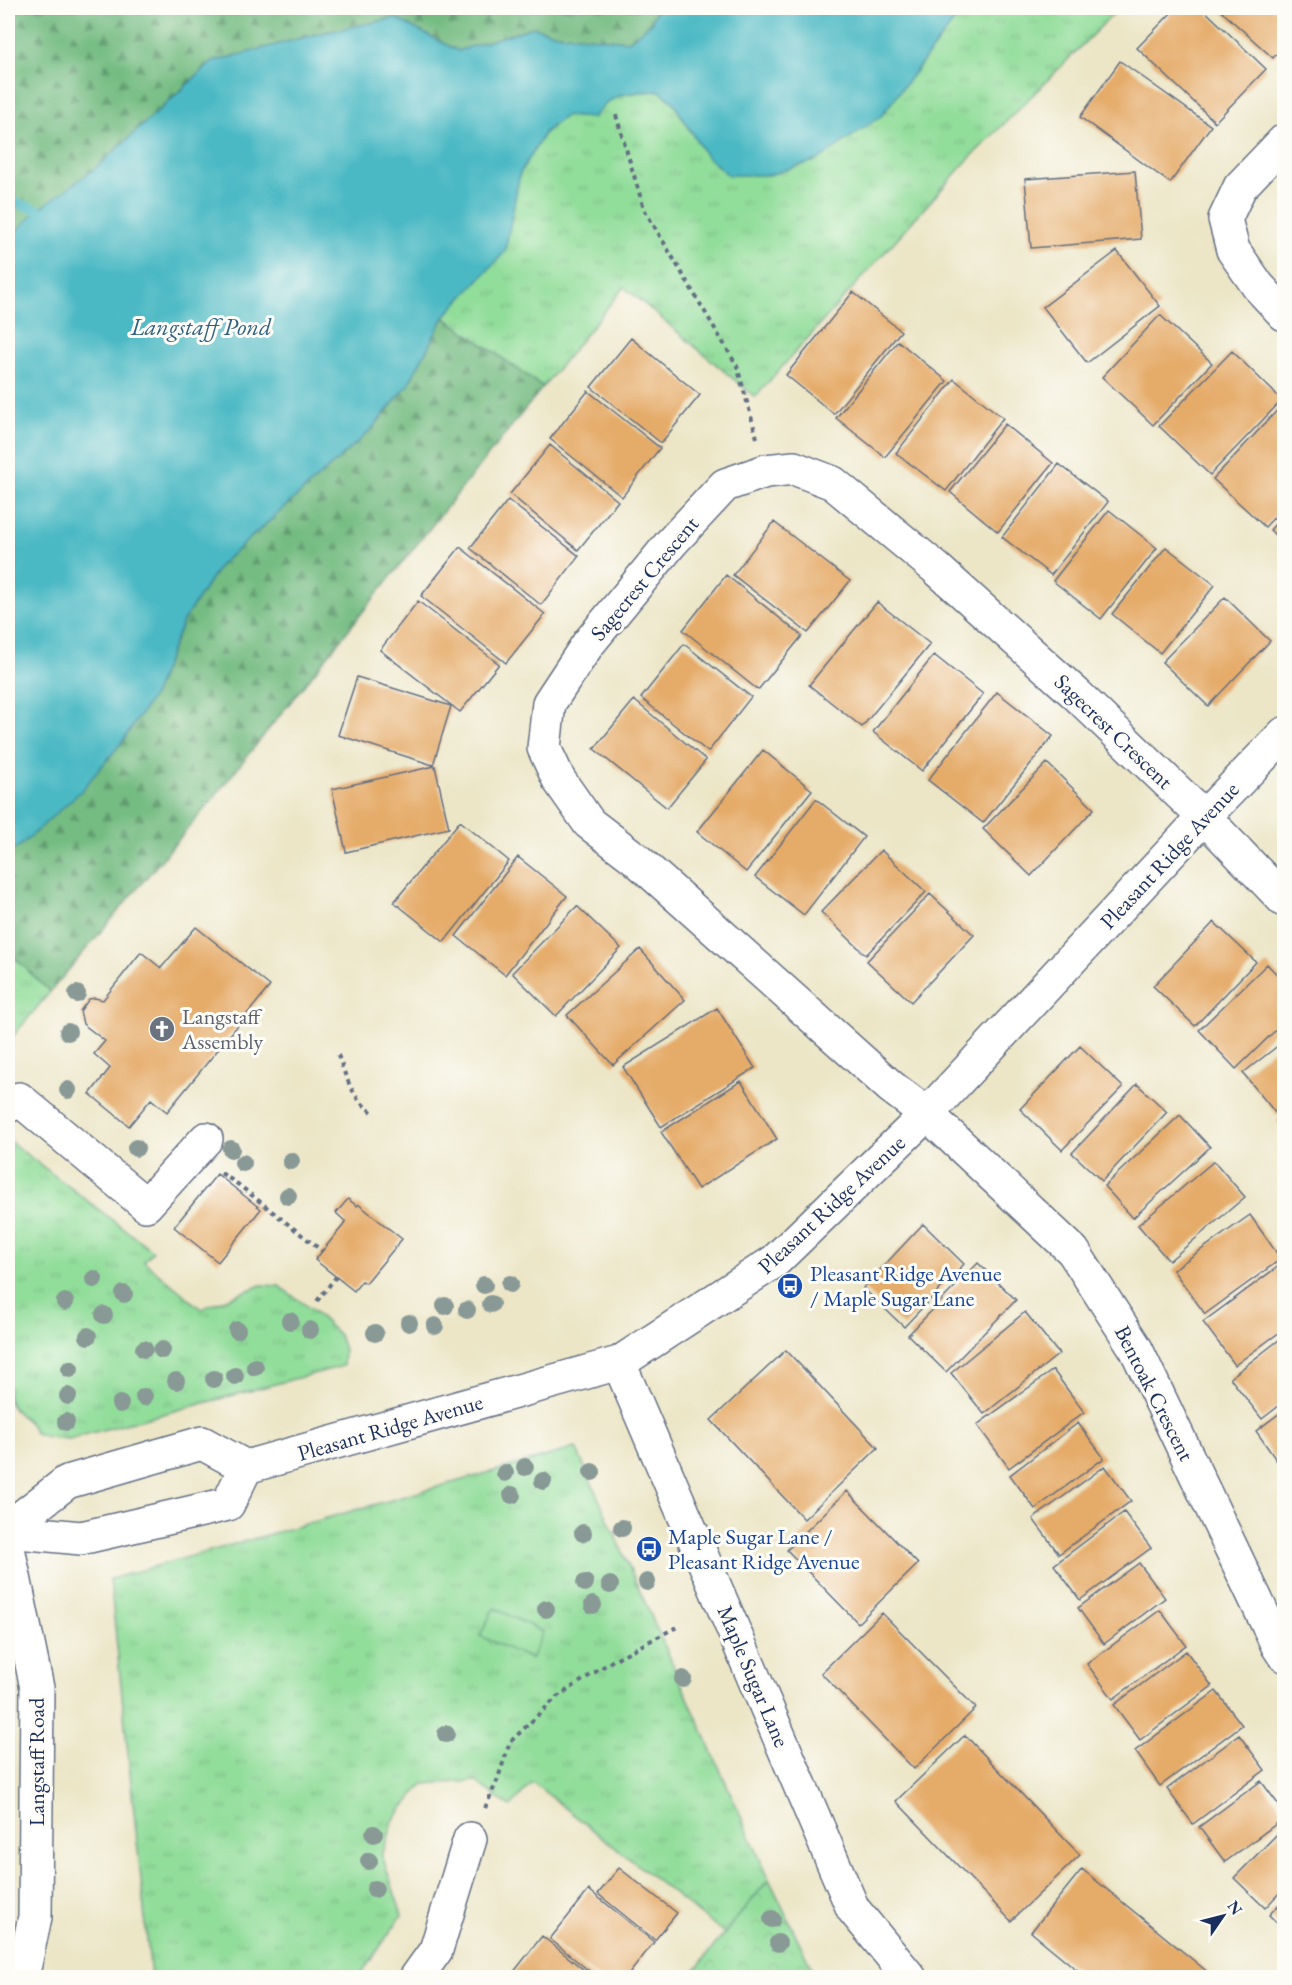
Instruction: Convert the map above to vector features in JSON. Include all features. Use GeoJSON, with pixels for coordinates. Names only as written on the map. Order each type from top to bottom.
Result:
{"type":"FeatureCollection","features":[{"type":"Feature","properties":{"kind":"street"},"geometry":{"type":"LineString","coordinates":[[1284,141],[1240,187],[1225,219],[1233,250],[1258,286],[1284,314]]}},
{"type":"Feature","properties":{"kind":"street","name":"Sagecrest Crescent"},"geometry":{"type":"LineString","coordinates":[[927,1114],[887,1084],[636,859],[589,823],[559,780],[544,748],[549,703],[588,644],[671,543],[725,484],[766,471],[794,468],[833,483],[937,569],[1058,678],[1204,817]]}},
{"type":"Feature","properties":{"kind":"street","name":"Pleasant Ridge Avenue"},"geometry":{"type":"LineString","coordinates":[[246,1467],[619,1362],[775,1261],[927,1114],[1284,734]]}},
{"type":"Feature","properties":{"kind":"street"},"geometry":{"type":"LineString","coordinates":[[1204,817],[1284,900]]}},
{"type":"Feature","properties":{"kind":"street"},"geometry":{"type":"LineString","coordinates":[[8,1106],[19,1099],[146,1205],[206,1139]]}},
{"type":"Feature","properties":{"kind":"street","name":"Bentoak Crescent"},"geometry":{"type":"LineString","coordinates":[[927,1114],[1073,1251],[1136,1349],[1284,1655]]}},
{"type":"Feature","properties":{"kind":"street","name":"Maple Sugar Lane"},"geometry":{"type":"LineString","coordinates":[[619,1362],[853,1909],[910,1977]]}},
{"type":"Feature","properties":{"kind":"street"},"geometry":{"type":"LineString","coordinates":[[202,1443],[246,1467],[228,1504],[81,1538],[8,1529],[67,1482],[202,1443]]}},
{"type":"Feature","properties":{"kind":"street","name":"Langstaff Road"},"geometry":{"type":"LineString","coordinates":[[8,1548],[37,1688],[35,1917],[22,1977]]}},
{"type":"Feature","properties":{"kind":"street"},"geometry":{"type":"LineString","coordinates":[[416,1977],[436,1950],[470,1839]]}},
{"type":"Feature","properties":{"kind":"path"},"geometry":{"type":"LineString","coordinates":[[616,115],[644,209],[737,366],[766,471]]}},
{"type":"Feature","properties":{"kind":"path"},"geometry":{"type":"LineString","coordinates":[[338,1055],[342,1070],[354,1093],[363,1106],[372,1112]]}},
{"type":"Feature","properties":{"kind":"path"},"geometry":{"type":"LineString","coordinates":[[239,1185],[322,1251]]}},
{"type":"Feature","properties":{"kind":"path"},"geometry":{"type":"LineString","coordinates":[[317,1300],[336,1277]]}},
{"type":"Feature","properties":{"kind":"path"},"geometry":{"type":"LineString","coordinates":[[470,1839],[497,1781],[510,1742],[557,1697],[615,1659],[677,1627]]}},
{"type":"Feature","properties":{"kind":"green space"},"geometry":{"type":"Polygon","coordinates":[[[8,8],[657,8],[651,23],[629,41],[557,34],[533,27],[458,51],[395,18],[317,34],[212,62],[98,166],[8,241],[8,8]]]}},
{"type":"Feature","properties":{"kind":"green space"},"geometry":{"type":"Polygon","coordinates":[[[964,8],[1119,8],[963,165],[755,397],[624,287],[543,387],[444,317],[504,252],[520,173],[545,132],[565,116],[593,118],[607,103],[622,95],[660,91],[673,102],[706,156],[881,116],[964,8]]]}},
{"type":"Feature","properties":{"kind":"green space"},"geometry":{"type":"Polygon","coordinates":[[[444,317],[543,387],[212,800],[50,992],[8,951],[8,853],[21,845],[153,696],[183,621],[220,565],[370,431],[408,385],[444,317]]]}},
{"type":"Feature","properties":{"kind":"green space"},"geometry":{"type":"Polygon","coordinates":[[[8,951],[50,992],[8,1042],[8,951]]]}},
{"type":"Feature","properties":{"kind":"green space"},"geometry":{"type":"Polygon","coordinates":[[[8,1140],[153,1251],[144,1261],[201,1309],[261,1285],[279,1286],[315,1312],[339,1335],[344,1350],[343,1366],[69,1439],[47,1437],[35,1433],[8,1399],[8,1140]]]}},
{"type":"Feature","properties":{"kind":"green space"},"geometry":{"type":"Polygon","coordinates":[[[576,1448],[769,1879],[725,1934],[532,1782],[510,1807],[475,1781],[423,1784],[394,1819],[382,1856],[402,1915],[359,1977],[151,1977],[110,1579],[576,1448]]]}},
{"type":"Feature","properties":{"kind":"green space"},"geometry":{"type":"Polygon","coordinates":[[[494,1608],[543,1632],[531,1659],[480,1636],[494,1608]]]}},
{"type":"Feature","properties":{"kind":"green space"},"geometry":{"type":"Polygon","coordinates":[[[769,1879],[816,1977],[689,1977],[769,1879]]]}},
{"type":"Feature","properties":{"kind":"water","name":"Langstaff Pond"},"geometry":{"type":"Polygon","coordinates":[[[657,8],[964,8],[881,116],[818,160],[769,175],[728,175],[706,156],[673,102],[660,91],[622,95],[607,103],[593,118],[565,116],[545,132],[520,173],[505,252],[444,317],[408,385],[370,431],[220,565],[183,621],[153,696],[122,742],[81,791],[21,845],[8,853],[8,239],[38,210],[98,166],[212,62],[317,34],[395,18],[458,51],[533,27],[557,34],[629,41],[651,23],[657,8]]]}},
{"type":"Feature","properties":{"kind":"building"},"geometry":{"type":"Polygon","coordinates":[[[1176,8],[1202,8],[1266,69],[1215,122],[1137,48],[1176,8]]]}},
{"type":"Feature","properties":{"kind":"building"},"geometry":{"type":"Polygon","coordinates":[[[1218,8],[1284,8],[1284,46],[1273,58],[1218,8]]]}},
{"type":"Feature","properties":{"kind":"building"},"geometry":{"type":"Polygon","coordinates":[[[1120,61],[1211,126],[1170,183],[1080,117],[1120,61]]]}},
{"type":"Feature","properties":{"kind":"building"},"geometry":{"type":"Polygon","coordinates":[[[1135,171],[1141,239],[1031,248],[1025,179],[1135,171]]]}},
{"type":"Feature","properties":{"kind":"building"},"geometry":{"type":"Polygon","coordinates":[[[1117,251],[1160,306],[1087,363],[1043,307],[1117,251]]]}},
{"type":"Feature","properties":{"kind":"building"},"geometry":{"type":"Polygon","coordinates":[[[853,292],[901,331],[834,414],[786,375],[853,292]]]}},
{"type":"Feature","properties":{"kind":"building"},"geometry":{"type":"Polygon","coordinates":[[[1160,315],[1212,363],[1153,425],[1102,377],[1160,315]]]}},
{"type":"Feature","properties":{"kind":"building"},"geometry":{"type":"Polygon","coordinates":[[[631,338],[700,395],[661,443],[591,387],[631,338]]]}},
{"type":"Feature","properties":{"kind":"building"},"geometry":{"type":"Polygon","coordinates":[[[898,341],[947,381],[885,457],[836,418],[898,341]]]}},
{"type":"Feature","properties":{"kind":"building"},"geometry":{"type":"Polygon","coordinates":[[[1232,351],[1282,400],[1210,475],[1159,426],[1232,351]]]}},
{"type":"Feature","properties":{"kind":"building"},"geometry":{"type":"Polygon","coordinates":[[[954,379],[1003,418],[946,491],[896,453],[954,379]]]}},
{"type":"Feature","properties":{"kind":"building"},"geometry":{"type":"Polygon","coordinates":[[[588,391],[660,448],[622,497],[550,439],[588,391]]]}},
{"type":"Feature","properties":{"kind":"building"},"geometry":{"type":"Polygon","coordinates":[[[1284,403],[1284,507],[1265,527],[1213,479],[1284,403]]]}},
{"type":"Feature","properties":{"kind":"building"},"geometry":{"type":"Polygon","coordinates":[[[1005,424],[1053,463],[998,532],[950,492],[1005,424]]]}},
{"type":"Feature","properties":{"kind":"building"},"geometry":{"type":"Polygon","coordinates":[[[550,445],[618,501],[578,550],[510,494],[550,445]]]}},
{"type":"Feature","properties":{"kind":"building"},"geometry":{"type":"Polygon","coordinates":[[[1059,464],[1108,502],[1051,575],[1002,537],[1059,464]]]}},
{"type":"Feature","properties":{"kind":"building"},"geometry":{"type":"Polygon","coordinates":[[[508,500],[579,556],[541,605],[470,548],[508,500]]]}},
{"type":"Feature","properties":{"kind":"building"},"geometry":{"type":"Polygon","coordinates":[[[1109,510],[1157,548],[1101,619],[1053,581],[1109,510]]]}},
{"type":"Feature","properties":{"kind":"building"},"geometry":{"type":"Polygon","coordinates":[[[1284,514],[1284,544],[1270,530],[1284,514]]]}},
{"type":"Feature","properties":{"kind":"building"},"geometry":{"type":"Polygon","coordinates":[[[774,522],[850,581],[808,633],[733,575],[774,522]]]}},
{"type":"Feature","properties":{"kind":"building"},"geometry":{"type":"Polygon","coordinates":[[[460,547],[545,614],[506,663],[421,596],[460,547]]]}},
{"type":"Feature","properties":{"kind":"building"},"geometry":{"type":"Polygon","coordinates":[[[1166,547],[1215,585],[1160,653],[1112,614],[1166,547]]]}},
{"type":"Feature","properties":{"kind":"building"},"geometry":{"type":"Polygon","coordinates":[[[726,575],[802,636],[758,690],[683,630],[726,575]]]}},
{"type":"Feature","properties":{"kind":"building"},"geometry":{"type":"Polygon","coordinates":[[[1225,597],[1270,641],[1208,706],[1162,662],[1225,597]]]}},
{"type":"Feature","properties":{"kind":"building"},"geometry":{"type":"Polygon","coordinates":[[[418,601],[499,664],[460,712],[380,650],[418,601]]]}},
{"type":"Feature","properties":{"kind":"building"},"geometry":{"type":"Polygon","coordinates":[[[877,602],[930,644],[862,727],[809,685],[877,602]]]}},
{"type":"Feature","properties":{"kind":"building"},"geometry":{"type":"Polygon","coordinates":[[[684,644],[751,697],[708,752],[641,698],[684,644]]]}},
{"type":"Feature","properties":{"kind":"building"},"geometry":{"type":"Polygon","coordinates":[[[934,655],[983,694],[922,771],[873,732],[934,655]]]}},
{"type":"Feature","properties":{"kind":"building"},"geometry":{"type":"Polygon","coordinates":[[[357,677],[451,706],[433,765],[338,735],[357,677]]]}},
{"type":"Feature","properties":{"kind":"building"},"geometry":{"type":"Polygon","coordinates":[[[997,692],[1053,736],[983,823],[928,780],[997,692]]]}},
{"type":"Feature","properties":{"kind":"building"},"geometry":{"type":"Polygon","coordinates":[[[634,700],[706,760],[667,808],[594,749],[634,700]]]}},
{"type":"Feature","properties":{"kind":"building"},"geometry":{"type":"Polygon","coordinates":[[[763,750],[812,790],[746,872],[697,832],[763,750]]]}},
{"type":"Feature","properties":{"kind":"building"},"geometry":{"type":"Polygon","coordinates":[[[1047,763],[1094,809],[1031,876],[983,829],[1047,763]]]}},
{"type":"Feature","properties":{"kind":"building"},"geometry":{"type":"Polygon","coordinates":[[[435,766],[449,828],[346,852],[332,789],[435,766]]]}},
{"type":"Feature","properties":{"kind":"building"},"geometry":{"type":"Polygon","coordinates":[[[816,799],[864,837],[804,915],[755,877],[816,799]]]}},
{"type":"Feature","properties":{"kind":"building"},"geometry":{"type":"Polygon","coordinates":[[[460,821],[509,861],[444,942],[394,902],[460,821]]]}},
{"type":"Feature","properties":{"kind":"building"},"geometry":{"type":"Polygon","coordinates":[[[881,850],[926,892],[866,955],[821,912],[881,850]]]}},
{"type":"Feature","properties":{"kind":"building"},"geometry":{"type":"Polygon","coordinates":[[[518,857],[567,896],[505,975],[456,936],[518,857]]]}},
{"type":"Feature","properties":{"kind":"building"},"geometry":{"type":"Polygon","coordinates":[[[930,894],[974,935],[911,1002],[867,961],[930,894]]]}},
{"type":"Feature","properties":{"kind":"building"},"geometry":{"type":"Polygon","coordinates":[[[577,906],[621,948],[556,1016],[512,973],[577,906]]]}},
{"type":"Feature","properties":{"kind":"building"},"geometry":{"type":"Polygon","coordinates":[[[1214,922],[1256,962],[1195,1026],[1153,986],[1214,922]]]}},
{"type":"Feature","properties":{"kind":"building","name":"Langstaff Assembly"},"geometry":{"type":"Polygon","coordinates":[[[196,927],[270,986],[167,1112],[151,1099],[129,1126],[90,1094],[110,1068],[94,1054],[105,1041],[83,1024],[80,1011],[89,999],[103,1000],[141,952],[161,968],[196,927]]]}},
{"type":"Feature","properties":{"kind":"building"},"geometry":{"type":"Polygon","coordinates":[[[640,949],[685,1000],[613,1065],[567,1015],[640,949]]]}},
{"type":"Feature","properties":{"kind":"building"},"geometry":{"type":"Polygon","coordinates":[[[1267,964],[1284,982],[1284,1022],[1236,1069],[1199,1030],[1267,964]]]}},
{"type":"Feature","properties":{"kind":"building"},"geometry":{"type":"Polygon","coordinates":[[[717,1008],[755,1068],[661,1127],[623,1067],[717,1008]]]}},
{"type":"Feature","properties":{"kind":"building"},"geometry":{"type":"Polygon","coordinates":[[[1284,1041],[1284,1109],[1277,1115],[1243,1073],[1284,1041]]]}},
{"type":"Feature","properties":{"kind":"building"},"geometry":{"type":"Polygon","coordinates":[[[1080,1046],[1123,1087],[1062,1150],[1020,1109],[1080,1046]]]}},
{"type":"Feature","properties":{"kind":"building"},"geometry":{"type":"Polygon","coordinates":[[[741,1081],[777,1139],[698,1189],[661,1132],[741,1081]]]}},
{"type":"Feature","properties":{"kind":"building"},"geometry":{"type":"Polygon","coordinates":[[[1137,1084],[1167,1112],[1102,1181],[1072,1153],[1137,1084]]]}},
{"type":"Feature","properties":{"kind":"building"},"geometry":{"type":"Polygon","coordinates":[[[1180,1115],[1210,1147],[1133,1218],[1104,1186],[1180,1115]]]}},
{"type":"Feature","properties":{"kind":"building"},"geometry":{"type":"Polygon","coordinates":[[[1284,1116],[1284,1131],[1277,1121],[1284,1116]]]}},
{"type":"Feature","properties":{"kind":"building"},"geometry":{"type":"Polygon","coordinates":[[[1214,1161],[1245,1197],[1169,1261],[1138,1225],[1214,1161]]]}},
{"type":"Feature","properties":{"kind":"building"},"geometry":{"type":"Polygon","coordinates":[[[217,1174],[261,1209],[218,1262],[174,1227],[217,1174]]]}},
{"type":"Feature","properties":{"kind":"building"},"geometry":{"type":"Polygon","coordinates":[[[348,1199],[357,1206],[358,1204],[402,1239],[366,1283],[362,1281],[354,1291],[315,1260],[346,1222],[336,1213],[348,1199]]]}},
{"type":"Feature","properties":{"kind":"building"},"geometry":{"type":"Polygon","coordinates":[[[1250,1215],[1281,1259],[1205,1314],[1173,1270],[1250,1215]]]}},
{"type":"Feature","properties":{"kind":"building"},"geometry":{"type":"Polygon","coordinates":[[[923,1224],[964,1264],[904,1327],[863,1288],[923,1224]]]}},
{"type":"Feature","properties":{"kind":"building"},"geometry":{"type":"Polygon","coordinates":[[[978,1263],[1016,1300],[946,1372],[908,1335],[978,1263]]]}},
{"type":"Feature","properties":{"kind":"building"},"geometry":{"type":"Polygon","coordinates":[[[1280,1265],[1284,1271],[1284,1329],[1235,1365],[1203,1322],[1280,1265]]]}},
{"type":"Feature","properties":{"kind":"building"},"geometry":{"type":"Polygon","coordinates":[[[1025,1312],[1059,1354],[984,1414],[951,1373],[1025,1312]]]}},
{"type":"Feature","properties":{"kind":"building"},"geometry":{"type":"Polygon","coordinates":[[[1284,1336],[1284,1402],[1262,1419],[1230,1378],[1284,1336]]]}},
{"type":"Feature","properties":{"kind":"building"},"geometry":{"type":"Polygon","coordinates":[[[786,1350],[878,1448],[804,1519],[711,1420],[786,1350]]]}},
{"type":"Feature","properties":{"kind":"building"},"geometry":{"type":"Polygon","coordinates":[[[1053,1370],[1084,1412],[1009,1468],[977,1425],[1053,1370]]]}},
{"type":"Feature","properties":{"kind":"building"},"geometry":{"type":"Polygon","coordinates":[[[1284,1410],[1284,1471],[1256,1431],[1284,1410]]]}},
{"type":"Feature","properties":{"kind":"building"},"geometry":{"type":"Polygon","coordinates":[[[1078,1423],[1104,1458],[1035,1509],[1010,1475],[1078,1423]]]}},
{"type":"Feature","properties":{"kind":"building"},"geometry":{"type":"Polygon","coordinates":[[[1105,1466],[1131,1501],[1059,1554],[1033,1519],[1105,1466]]]}},
{"type":"Feature","properties":{"kind":"building"},"geometry":{"type":"Polygon","coordinates":[[[847,1491],[918,1564],[858,1623],[787,1550],[847,1491]]]}},
{"type":"Feature","properties":{"kind":"building"},"geometry":{"type":"Polygon","coordinates":[[[1124,1512],[1151,1548],[1080,1600],[1054,1565],[1124,1512]]]}},
{"type":"Feature","properties":{"kind":"building"},"geometry":{"type":"Polygon","coordinates":[[[1139,1563],[1165,1598],[1104,1644],[1078,1608],[1139,1563]]]}},
{"type":"Feature","properties":{"kind":"building"},"geometry":{"type":"Polygon","coordinates":[[[1160,1610],[1186,1645],[1113,1699],[1087,1664],[1160,1610]]]}},
{"type":"Feature","properties":{"kind":"building"},"geometry":{"type":"Polygon","coordinates":[[[882,1613],[976,1708],[914,1769],[821,1673],[882,1613]]]}},
{"type":"Feature","properties":{"kind":"building"},"geometry":{"type":"Polygon","coordinates":[[[1186,1651],[1212,1686],[1140,1740],[1114,1705],[1186,1651]]]}},
{"type":"Feature","properties":{"kind":"building"},"geometry":{"type":"Polygon","coordinates":[[[1216,1691],[1242,1725],[1160,1786],[1135,1751],[1216,1691]]]}},
{"type":"Feature","properties":{"kind":"building"},"geometry":{"type":"Polygon","coordinates":[[[965,1735],[1080,1855],[1011,1921],[896,1801],[965,1735]]]}},
{"type":"Feature","properties":{"kind":"building"},"geometry":{"type":"Polygon","coordinates":[[[1239,1735],[1265,1770],[1193,1824],[1167,1789],[1239,1735]]]}},
{"type":"Feature","properties":{"kind":"building"},"geometry":{"type":"Polygon","coordinates":[[[1261,1781],[1284,1812],[1284,1818],[1225,1862],[1199,1827],[1261,1781]]]}},
{"type":"Feature","properties":{"kind":"building"},"geometry":{"type":"Polygon","coordinates":[[[1284,1827],[1284,1888],[1265,1908],[1234,1878],[1284,1827]]]}},
{"type":"Feature","properties":{"kind":"building"},"geometry":{"type":"Polygon","coordinates":[[[619,1868],[677,1913],[655,1940],[598,1894],[619,1868]]]}},
{"type":"Feature","properties":{"kind":"building"},"geometry":{"type":"Polygon","coordinates":[[[1082,1869],[1215,1978],[1087,1978],[1031,1932],[1082,1869]]]}},
{"type":"Feature","properties":{"kind":"building"},"geometry":{"type":"Polygon","coordinates":[[[589,1890],[654,1942],[626,1978],[598,1978],[550,1939],[589,1890]]]}},
{"type":"Feature","properties":{"kind":"building"},"geometry":{"type":"Polygon","coordinates":[[[1284,1899],[1284,1930],[1269,1915],[1284,1899]]]}},
{"type":"Feature","properties":{"kind":"building"},"geometry":{"type":"Polygon","coordinates":[[[542,1936],[594,1978],[509,1978],[542,1936]]]}},
{"type":"Feature","properties":{"kind":"waterway"},"geometry":{"type":"LineString","coordinates":[[8,200],[38,210]]}},
{"type":"Feature","properties":{"kind":"place","name":"Langstaff Assembly"},"geometry":{"type":"Point","coordinates":[162,1029]}},
{"type":"Feature","properties":{"kind":"place","name":"Pleasant Ridge Avenue / Maple Sugar Lane"},"geometry":{"type":"Point","coordinates":[790,1286]}},
{"type":"Feature","properties":{"kind":"place","name":"Maple Sugar Lane / Pleasant Ridge Avenue"},"geometry":{"type":"Point","coordinates":[649,1549]}}]}
